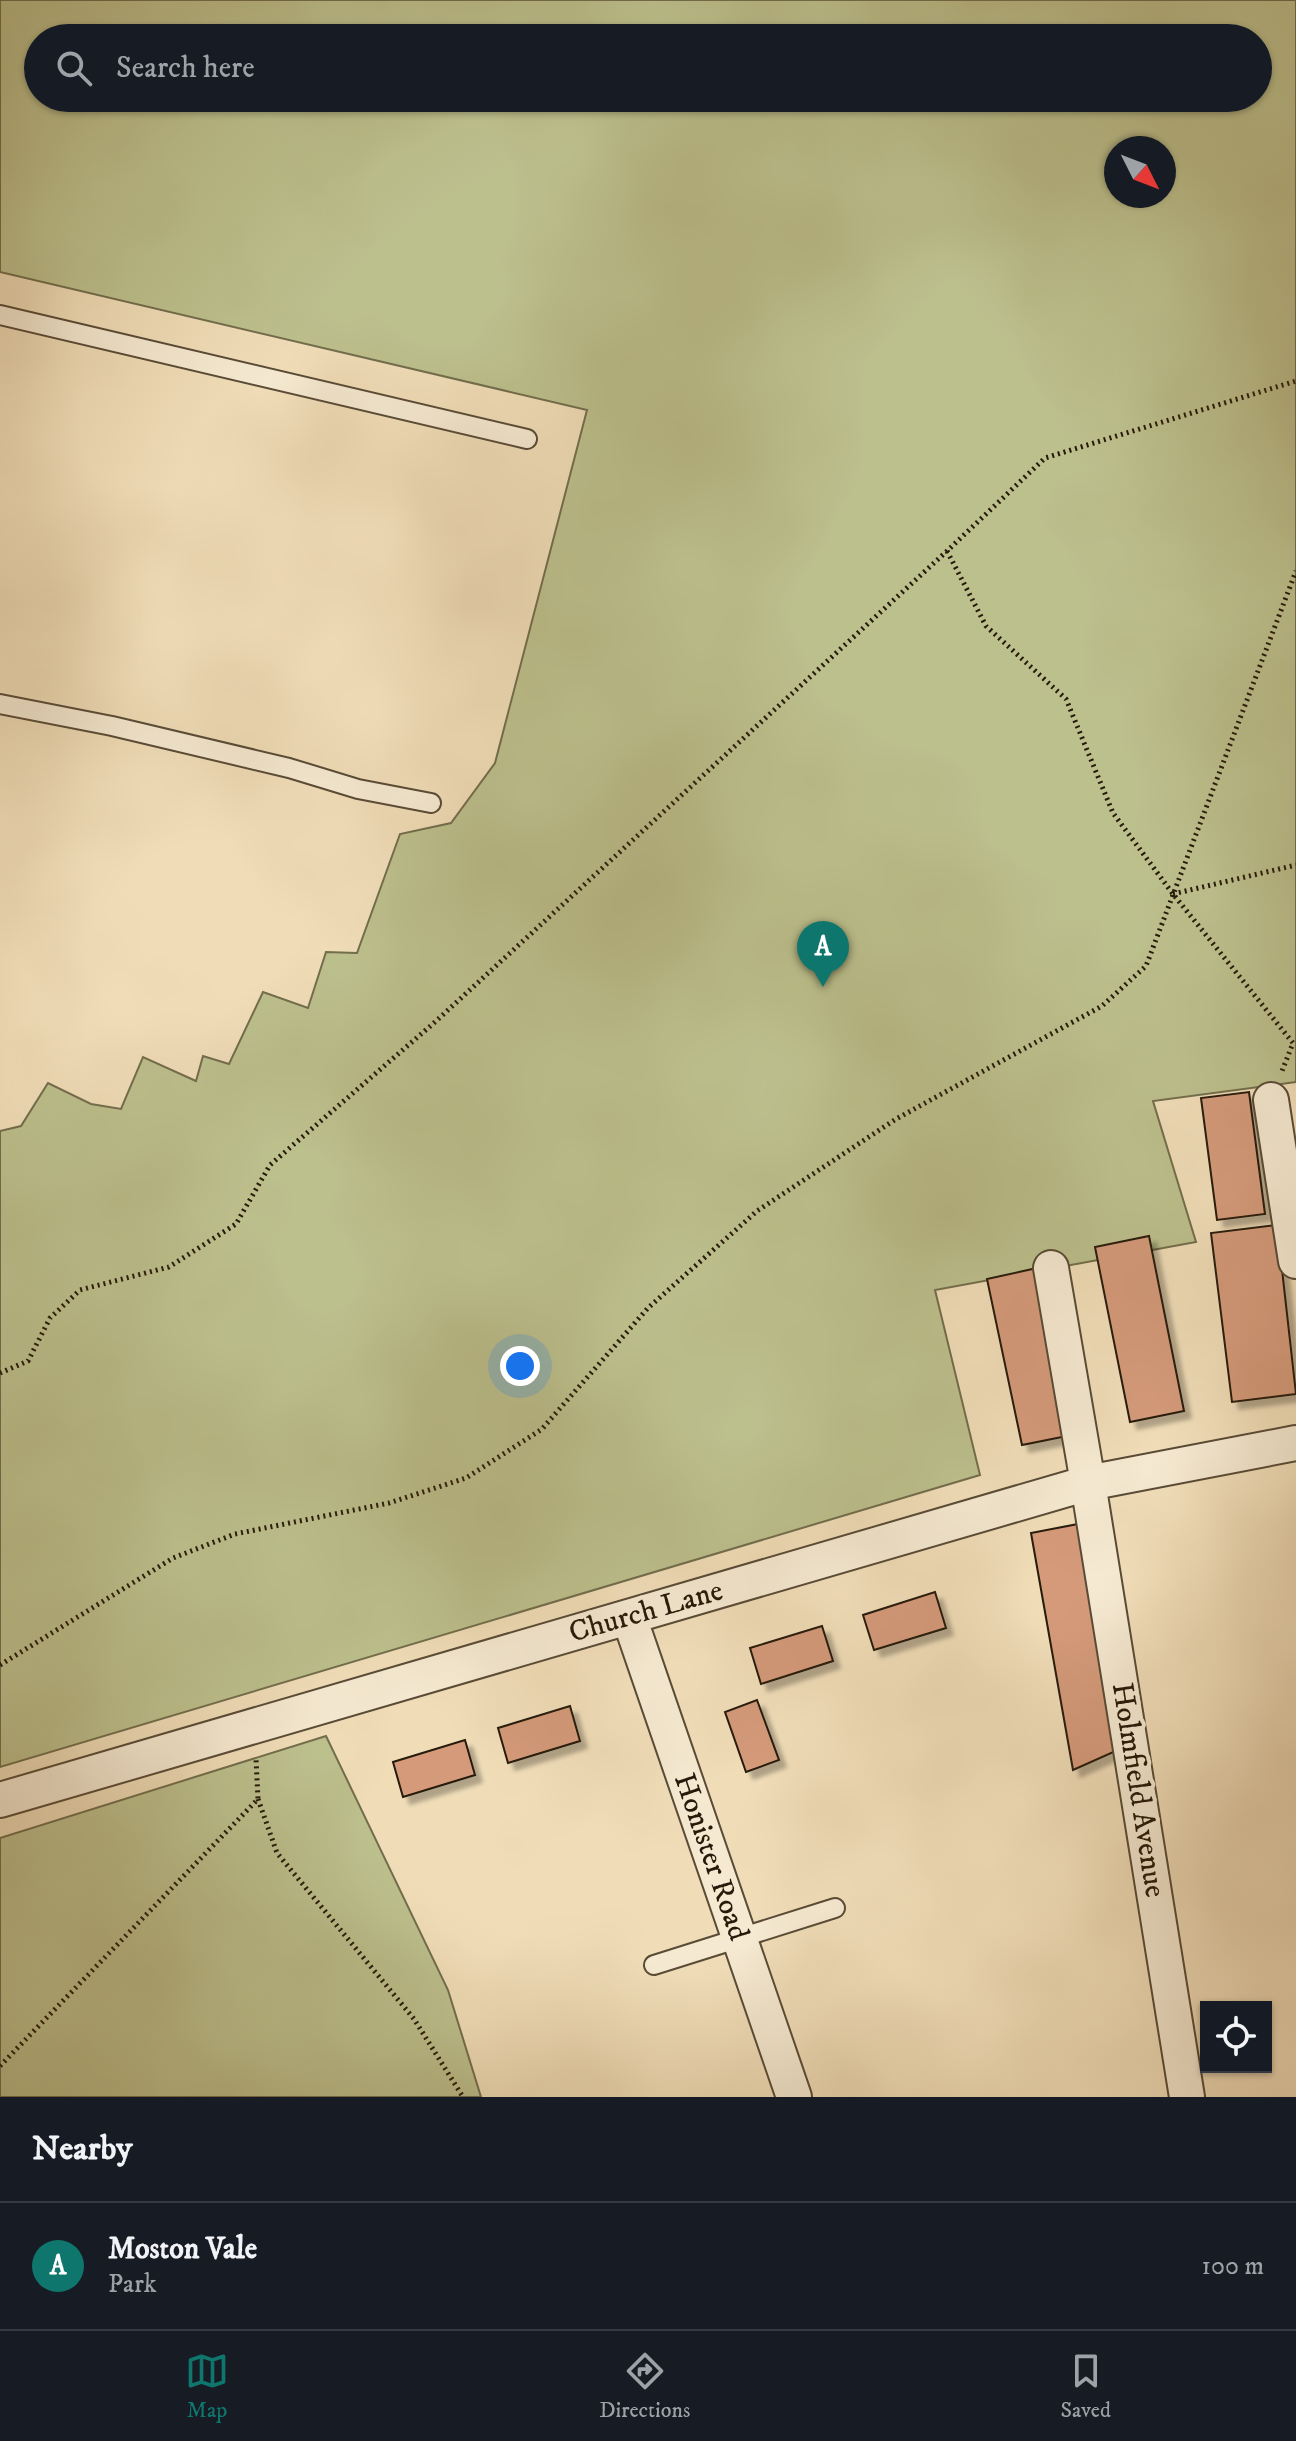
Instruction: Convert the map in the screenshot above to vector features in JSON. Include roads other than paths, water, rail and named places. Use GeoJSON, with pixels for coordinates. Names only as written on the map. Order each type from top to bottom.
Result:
{"type":"FeatureCollection","features":[{"type":"Feature","properties":{"kind":"street"},"geometry":{"type":"LineString","coordinates":[[1271,1100],[1291,1194],[1296,1261]]}},
{"type":"Feature","properties":{"kind":"street","name":"Holmfield Avenue"},"geometry":{"type":"LineString","coordinates":[[1051,1268],[1187,2097]]}},
{"type":"Feature","properties":{"kind":"street","name":"Church Lane"},"geometry":{"type":"LineString","coordinates":[[0,1800],[1088,1483],[1296,1443]]}},
{"type":"Feature","properties":{"kind":"street","name":"Honister Road"},"geometry":{"type":"LineString","coordinates":[[629,1617],[794,2097]]}},
{"type":"Feature","properties":{"kind":"lane"},"geometry":{"type":"LineString","coordinates":[[0,315],[527,439]]}},
{"type":"Feature","properties":{"kind":"lane"},"geometry":{"type":"LineString","coordinates":[[0,704],[112,726],[289,768],[358,789],[431,803]]}},
{"type":"Feature","properties":{"kind":"lane"},"geometry":{"type":"LineString","coordinates":[[654,1965],[835,1908]]}},
{"type":"Feature","properties":{"kind":"place","name":"Moston Vale"},"geometry":{"type":"Point","coordinates":[823,987]}}]}
